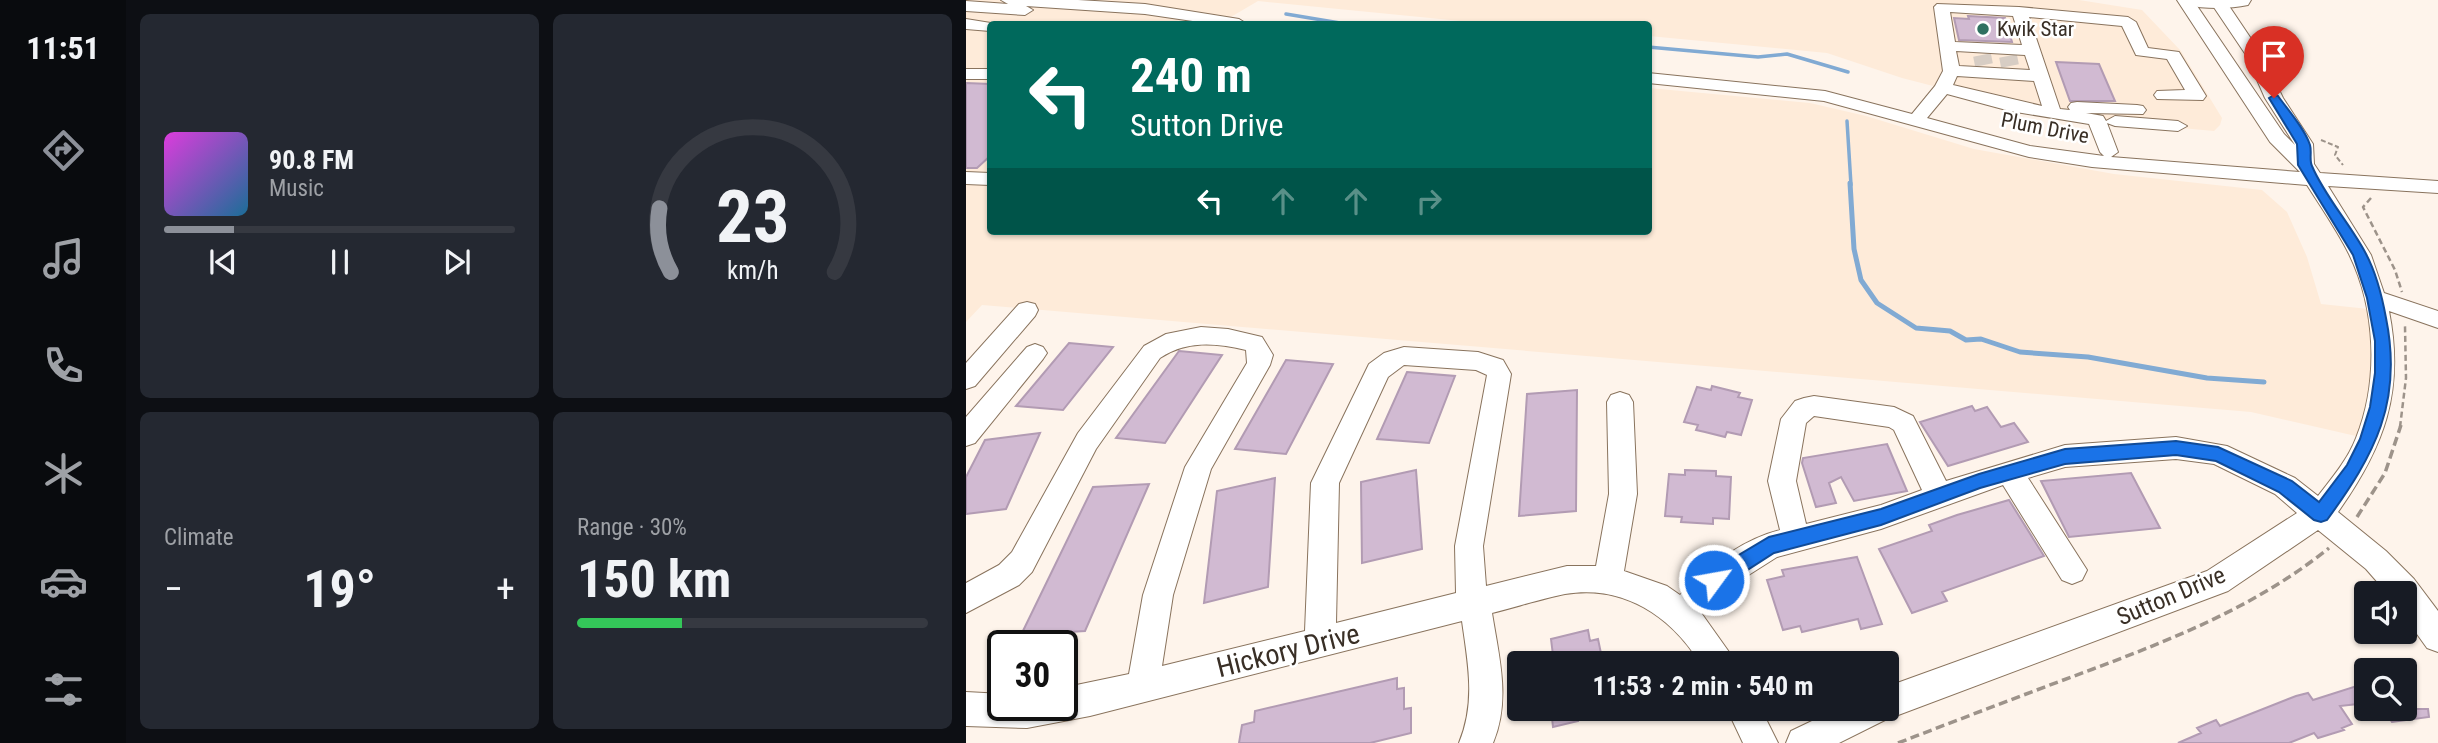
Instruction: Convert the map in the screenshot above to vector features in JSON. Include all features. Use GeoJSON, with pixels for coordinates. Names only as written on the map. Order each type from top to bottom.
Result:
{"type":"FeatureCollection","features":[{"type":"Feature","properties":{"kind":"highway"},"geometry":{"type":"LineString","coordinates":[[2194,0],[2240,0]]}},
{"type":"Feature","properties":{"kind":"street"},"geometry":{"type":"LineString","coordinates":[[1009,0],[1178,21]]}},
{"type":"Feature","properties":{"kind":"street"},"geometry":{"type":"LineString","coordinates":[[2185,0],[2239,77],[2277,138],[2309,172]]}},
{"type":"Feature","properties":{"kind":"street"},"geometry":{"type":"LineString","coordinates":[[2217,0],[2254,55],[2274,98],[2304,144],[2309,172]]}},
{"type":"Feature","properties":{"kind":"street"},"geometry":{"type":"LineString","coordinates":[[966,6],[1178,21]]}},
{"type":"Feature","properties":{"kind":"street"},"geometry":{"type":"LineString","coordinates":[[1947,79],[1947,46],[1942,7],[2128,22],[2142,52],[2173,55],[2197,96],[2163,95]]}},
{"type":"Feature","properties":{"kind":"street"},"geometry":{"type":"LineString","coordinates":[[2019,12],[2053,113]]}},
{"type":"Feature","properties":{"kind":"street"},"geometry":{"type":"LineString","coordinates":[[966,24],[987,26]]}},
{"type":"Feature","properties":{"kind":"street"},"geometry":{"type":"LineString","coordinates":[[1947,46],[2042,80],[2061,92],[2065,103],[2070,106],[2137,110]]}},
{"type":"Feature","properties":{"kind":"street"},"geometry":{"type":"LineString","coordinates":[[1920,116],[1947,79],[1990,60],[2032,50]]}},
{"type":"Feature","properties":{"kind":"street","name":"Plum Drive"},"geometry":{"type":"LineString","coordinates":[[1652,66],[1797,81],[2029,151],[2092,162],[2309,172],[2339,161],[2438,173]]}},
{"type":"Feature","properties":{"kind":"street"},"geometry":{"type":"LineString","coordinates":[[966,74],[987,74]]}},
{"type":"Feature","properties":{"kind":"street","name":"Plum Drive"},"geometry":{"type":"LineString","coordinates":[[1652,78],[1825,96],[2109,152],[2438,187]]}},
{"type":"Feature","properties":{"kind":"street"},"geometry":{"type":"LineString","coordinates":[[1947,79],[2010,106],[2097,120],[2178,126]]}},
{"type":"Feature","properties":{"kind":"street"},"geometry":{"type":"LineString","coordinates":[[2097,120],[2109,152]]}},
{"type":"Feature","properties":{"kind":"street","name":"Sutton Drive"},"geometry":{"type":"LineString","coordinates":[[1899,699],[2217,581],[2295,528],[2321,514],[2353,470],[2369,439],[2378,407],[2383,373],[2383,341],[2375,298],[2360,255],[2309,172]]}},
{"type":"Feature","properties":{"kind":"street"},"geometry":{"type":"LineString","coordinates":[[966,178],[987,179]]}},
{"type":"Feature","properties":{"kind":"street"},"geometry":{"type":"LineString","coordinates":[[2375,298],[2438,320]]}},
{"type":"Feature","properties":{"kind":"street"},"geometry":{"type":"LineString","coordinates":[[966,379],[1027,310]]}},
{"type":"Feature","properties":{"kind":"street"},"geometry":{"type":"LineString","coordinates":[[966,599],[1009,575],[1022,562],[1087,441],[1152,352],[1160,345],[1181,337],[1254,343],[1262,356],[1258,365],[1210,445],[1194,478],[1158,595],[1143,687]]}},
{"type":"Feature","properties":{"kind":"street"},"geometry":{"type":"LineString","coordinates":[[969,428],[1035,353]]}},
{"type":"Feature","properties":{"kind":"street"},"geometry":{"type":"LineString","coordinates":[[1320,642],[1325,483],[1378,371],[1393,359],[1405,356],[1478,360],[1494,367],[1499,374],[1469,546],[1472,603],[1476,609],[1487,700],[1486,718],[1476,743]]}},
{"type":"Feature","properties":{"kind":"street"},"geometry":{"type":"LineString","coordinates":[[1608,579],[1623,494],[1620,402]]}},
{"type":"Feature","properties":{"kind":"street"},"geometry":{"type":"LineString","coordinates":[[1796,539],[1782,481],[1794,418],[1804,408],[1814,406],[1894,417],[1905,423],[1939,496]]}},
{"type":"Feature","properties":{"kind":"street"},"geometry":{"type":"LineString","coordinates":[[1682,614],[1714,580],[1769,546],[1881,517],[2065,456],[2176,448],[2218,454],[2285,486],[2376,560],[2403,589],[2438,637]]}},
{"type":"Feature","properties":{"kind":"street"},"geometry":{"type":"LineString","coordinates":[[2010,473],[2072,570]]}},
{"type":"Feature","properties":{"kind":"street","name":"Hickory Drive"},"geometry":{"type":"LineString","coordinates":[[966,709],[1027,711],[1050,708],[1567,580],[1608,579],[1635,586],[1660,597],[1682,614],[1710,651]]}},
{"type":"Feature","properties":{"kind":"street"},"geometry":{"type":"LineString","coordinates":[[1749,721],[1761,743]]}},
{"type":"Feature","properties":{"kind":"street"},"geometry":{"type":"LineString","coordinates":[[1803,743],[1848,721]]}},
{"type":"Feature","properties":{"kind":"path"},"geometry":{"type":"LineString","coordinates":[[2372,197],[2363,207],[2395,270],[2406,300],[2405,308]]}},
{"type":"Feature","properties":{"kind":"shaded area"},"geometry":{"type":"Polygon","coordinates":[[[966,0],[2079,0],[2142,10],[2181,51],[2222,118],[2214,131],[2050,116],[1902,78],[1827,53],[1652,36],[1652,21],[1461,21],[1258,1],[1224,21],[987,21],[987,235],[1652,235],[1652,88],[1810,103],[1866,116],[1974,149],[2114,174],[2262,190],[2287,212],[2307,257],[2321,304],[2378,310],[2369,439],[2251,412],[982,305],[966,322],[966,0]]]}},
{"type":"Feature","properties":{"kind":"building","name":"Kwik Star"},"geometry":{"type":"Polygon","coordinates":[[[1968,16],[2005,18],[2012,42],[1959,40],[1954,18],[1969,19],[1968,16]]]}},
{"type":"Feature","properties":{"kind":"building"},"geometry":{"type":"Polygon","coordinates":[[[2056,62],[2099,64],[2115,101],[2070,101],[2056,62]]]}},
{"type":"Feature","properties":{"kind":"building"},"geometry":{"type":"Polygon","coordinates":[[[966,83],[987,84],[987,159],[977,168],[966,168],[966,83]]]}},
{"type":"Feature","properties":{"kind":"building"},"geometry":{"type":"Polygon","coordinates":[[[1069,343],[1113,347],[1063,410],[1016,406],[1069,343]]]}},
{"type":"Feature","properties":{"kind":"building"},"geometry":{"type":"Polygon","coordinates":[[[1179,351],[1222,355],[1165,443],[1116,438],[1179,351]]]}},
{"type":"Feature","properties":{"kind":"building"},"geometry":{"type":"Polygon","coordinates":[[[1286,360],[1333,364],[1286,454],[1235,449],[1286,360]]]}},
{"type":"Feature","properties":{"kind":"building"},"geometry":{"type":"Polygon","coordinates":[[[1407,372],[1455,376],[1429,443],[1377,439],[1407,372]]]}},
{"type":"Feature","properties":{"kind":"building"},"geometry":{"type":"Polygon","coordinates":[[[1712,386],[1740,393],[1738,397],[1752,400],[1741,435],[1727,432],[1725,437],[1696,430],[1698,425],[1684,422],[1697,387],[1711,390],[1712,386]]]}},
{"type":"Feature","properties":{"kind":"building"},"geometry":{"type":"Polygon","coordinates":[[[1577,390],[1576,511],[1519,516],[1527,394],[1577,390]]]}},
{"type":"Feature","properties":{"kind":"building"},"geometry":{"type":"Polygon","coordinates":[[[1972,406],[1975,411],[1987,407],[2001,427],[2014,423],[2028,442],[1948,466],[1920,422],[1972,406]]]}},
{"type":"Feature","properties":{"kind":"building"},"geometry":{"type":"Polygon","coordinates":[[[1040,433],[1006,509],[966,514],[966,477],[985,440],[1040,433]]]}},
{"type":"Feature","properties":{"kind":"building"},"geometry":{"type":"Polygon","coordinates":[[[1887,444],[1907,491],[1854,501],[1841,477],[1829,483],[1836,503],[1816,507],[1802,463],[1803,458],[1887,444]]]}},
{"type":"Feature","properties":{"kind":"building"},"geometry":{"type":"Polygon","coordinates":[[[1416,470],[1422,549],[1362,563],[1361,482],[1416,470]]]}},
{"type":"Feature","properties":{"kind":"building"},"geometry":{"type":"Polygon","coordinates":[[[1685,470],[1716,471],[1716,476],[1731,477],[1729,519],[1713,518],[1713,524],[1681,522],[1682,517],[1665,516],[1669,474],[1685,475],[1685,470]]]}},
{"type":"Feature","properties":{"kind":"building"},"geometry":{"type":"Polygon","coordinates":[[[2131,473],[2160,528],[2069,537],[2041,481],[2131,473]]]}},
{"type":"Feature","properties":{"kind":"building"},"geometry":{"type":"Polygon","coordinates":[[[1275,478],[1268,587],[1204,603],[1217,491],[1275,478]]]}},
{"type":"Feature","properties":{"kind":"building"},"geometry":{"type":"Polygon","coordinates":[[[1149,484],[1085,631],[1023,630],[1093,487],[1149,484]]]}},
{"type":"Feature","properties":{"kind":"building"},"geometry":{"type":"Polygon","coordinates":[[[2009,500],[2044,556],[1942,592],[1947,601],[1912,613],[1879,549],[1932,531],[1929,525],[2009,500]]]}},
{"type":"Feature","properties":{"kind":"building"},"geometry":{"type":"Polygon","coordinates":[[[1857,557],[1882,624],[1861,629],[1858,619],[1802,632],[1800,626],[1783,630],[1767,580],[1784,576],[1782,570],[1857,557]]]}},
{"type":"Feature","properties":{"kind":"building"},"geometry":{"type":"Polygon","coordinates":[[[1588,630],[1590,641],[1598,639],[1600,651],[1552,651],[1551,639],[1588,630]]]}},
{"type":"Feature","properties":{"kind":"building"},"geometry":{"type":"Polygon","coordinates":[[[1397,678],[1397,689],[1404,688],[1404,709],[1411,708],[1411,733],[1370,743],[1239,743],[1242,725],[1254,722],[1255,711],[1397,678]]]}},
{"type":"Feature","properties":{"kind":"building"},"geometry":{"type":"Polygon","coordinates":[[[2354,687],[2354,704],[2340,706],[2352,724],[2342,728],[2344,730],[2318,738],[2314,733],[2289,743],[2178,743],[2201,733],[2197,728],[2216,720],[2220,726],[2308,693],[2313,700],[2354,687]]]}},
{"type":"Feature","properties":{"kind":"building"},"geometry":{"type":"Polygon","coordinates":[[[2417,709],[2428,709],[2429,717],[2417,719],[2417,709]]]}},
{"type":"Feature","properties":{"kind":"building"},"geometry":{"type":"Polygon","coordinates":[[[1552,721],[1578,721],[1553,727],[1552,721]]]}},
{"type":"Feature","properties":{"kind":"waterway"},"geometry":{"type":"LineString","coordinates":[[1286,14],[1328,21]]}},
{"type":"Feature","properties":{"kind":"waterway"},"geometry":{"type":"LineString","coordinates":[[1652,47],[1758,57],[1787,54],[1848,72]]}},
{"type":"Feature","properties":{"kind":"waterway"},"geometry":{"type":"LineString","coordinates":[[1847,121],[1851,185]]}},
{"type":"Feature","properties":{"kind":"waterway"},"geometry":{"type":"LineString","coordinates":[[1850,183],[1854,249],[1861,280],[1877,303],[1916,328],[1950,331],[1966,340],[1981,339],[2020,352],[2088,357],[2207,378],[2264,382]]}},
{"type":"Feature","properties":{"kind":"tunnel"},"geometry":{"type":"LineString","coordinates":[[1982,55],[1984,65]]}},
{"type":"Feature","properties":{"kind":"tunnel"},"geometry":{"type":"LineString","coordinates":[[2008,56],[2010,66]]}},
{"type":"Feature","properties":{"kind":"place","name":"Kwik Star"},"geometry":{"type":"Point","coordinates":[1983,29]}},
{"type":"Feature","properties":{"kind":"route"},"geometry":{"type":"LineString","coordinates":[[1714,580],[1769,546],[1881,517],[1979,481],[2065,456],[2176,448],[2218,454],[2285,486],[2321,514],[2353,470],[2369,439],[2378,407],[2383,373],[2383,341],[2375,298],[2360,255],[2305,165],[2304,144],[2274,98]]}}]}
